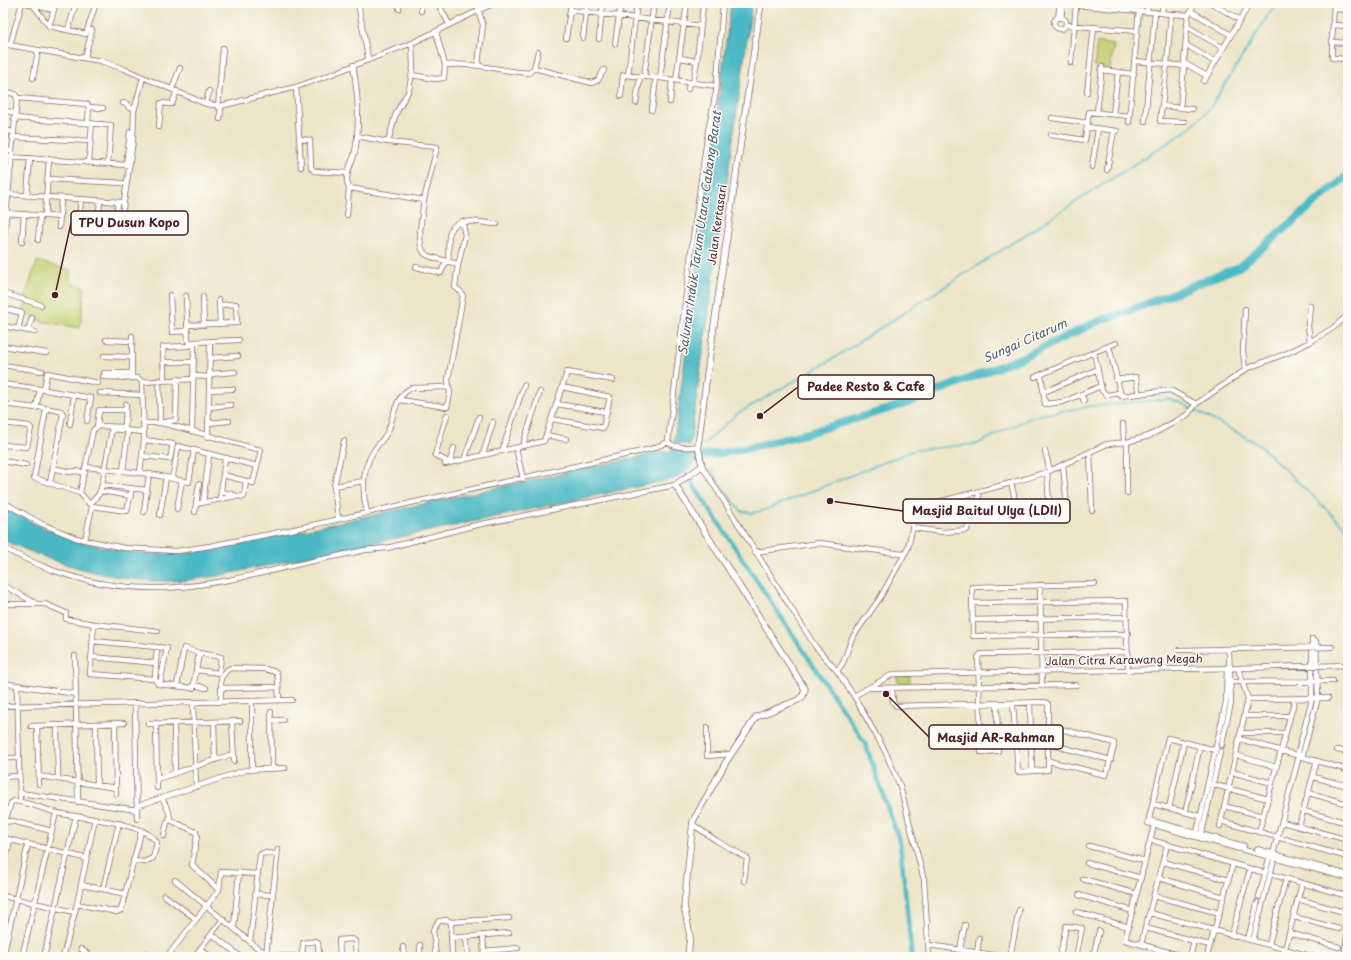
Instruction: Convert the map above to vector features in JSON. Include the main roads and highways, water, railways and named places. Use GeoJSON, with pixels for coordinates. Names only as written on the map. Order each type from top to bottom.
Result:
{"type":"FeatureCollection","features":[{"type":"Feature","properties":{"kind":"water"},"geometry":{"type":"Polygon","coordinates":[[[731,3],[752,3],[690,445],[674,443],[731,3]]]}},
{"type":"Feature","properties":{"kind":"water"},"geometry":{"type":"Polygon","coordinates":[[[672,448],[691,451],[695,460],[693,466],[674,479],[217,576],[175,581],[148,580],[105,575],[84,570],[42,556],[3,540],[3,506],[40,526],[80,542],[141,554],[181,554],[240,544],[661,452],[668,452],[672,448]]]}},
{"type":"Feature","properties":{"kind":"waterway"},"geometry":{"type":"LineString","coordinates":[[704,444],[737,414],[831,360],[1189,129],[1210,108],[1276,3]]}},
{"type":"Feature","properties":{"kind":"waterway","name":"Sungai Citarum"},"geometry":{"type":"LineString","coordinates":[[686,462],[707,455],[740,450],[808,433],[905,404],[1023,357],[1103,319],[1126,312],[1239,267],[1348,175]]}},
{"type":"Feature","properties":{"kind":"waterway"},"geometry":{"type":"LineString","coordinates":[[712,469],[716,479],[741,511],[752,513],[762,511],[912,451],[977,444],[1039,415],[1092,406],[1169,399],[1181,403],[1257,443],[1348,530]]}},
{"type":"Feature","properties":{"kind":"waterway"},"geometry":{"type":"LineString","coordinates":[[682,468],[865,743],[900,843],[912,957]]}},
{"type":"Feature","properties":{"kind":"place","name":"TPU Dusun Kopo"},"geometry":{"type":"Point","coordinates":[55,295]}},
{"type":"Feature","properties":{"kind":"place","name":"Padee Resto & Cafe"},"geometry":{"type":"Point","coordinates":[760,416]}},
{"type":"Feature","properties":{"kind":"place","name":"Masjid Baitul Ulya (LDII)"},"geometry":{"type":"Point","coordinates":[830,501]}},
{"type":"Feature","properties":{"kind":"place","name":"Masjid AR-Rahman"},"geometry":{"type":"Point","coordinates":[886,694]}},
{"type":"Feature","properties":{"kind":"water label","name":"Saluran Induk Tarum Utara Cabang Barat"},"geometry":{"type":"Point","coordinates":[700,233]}}]}
